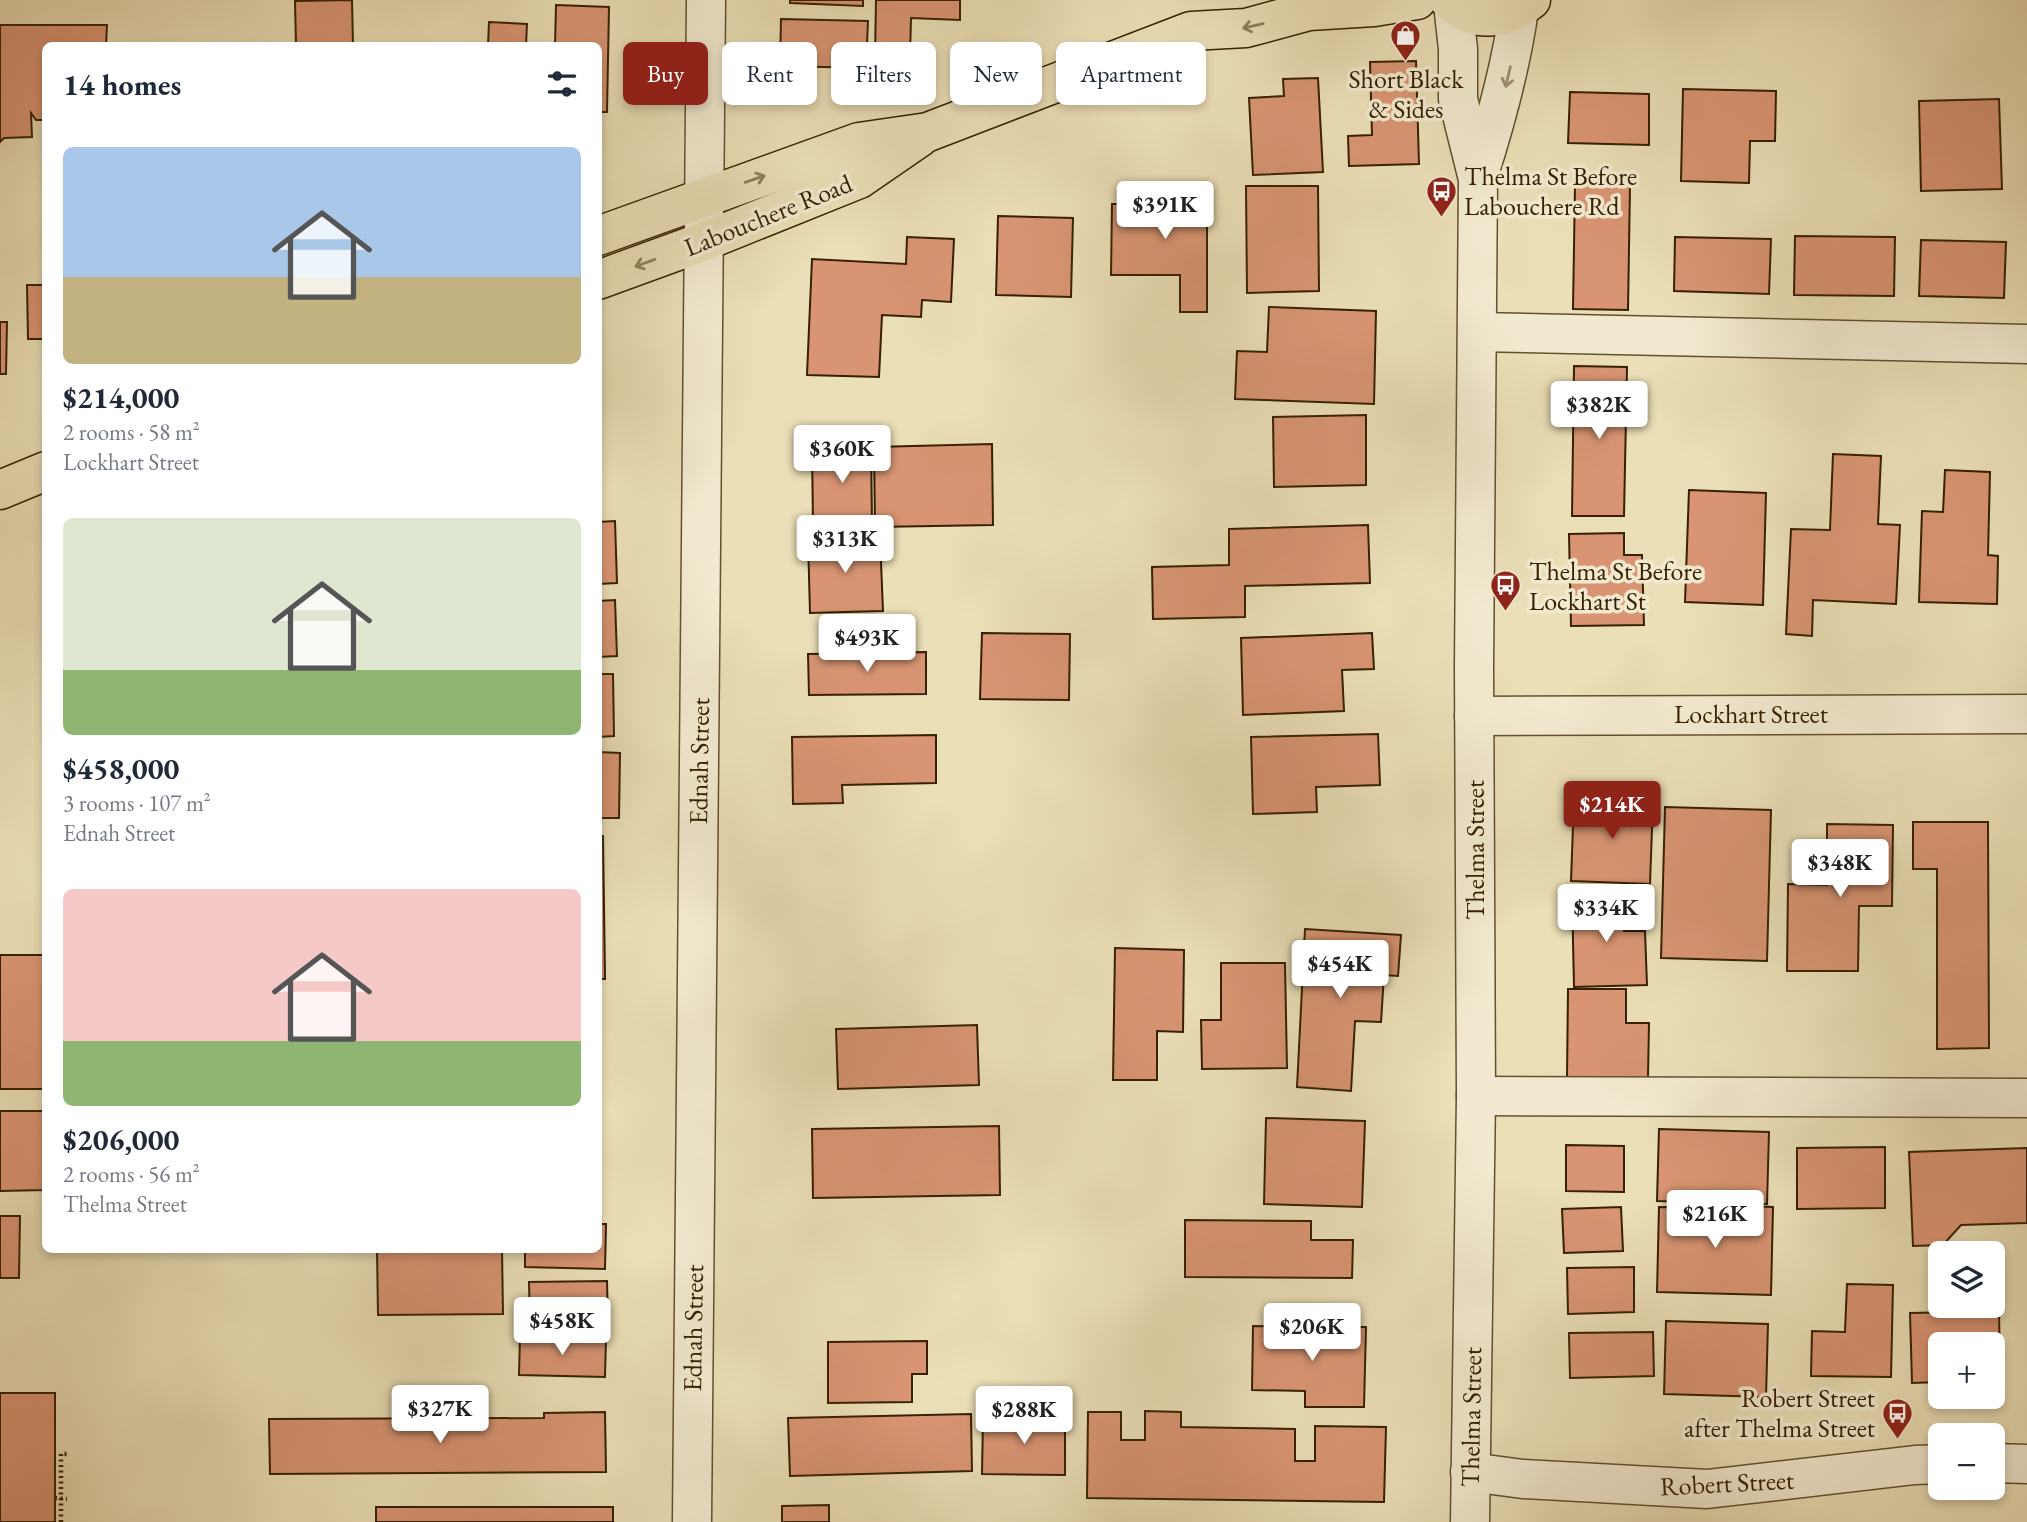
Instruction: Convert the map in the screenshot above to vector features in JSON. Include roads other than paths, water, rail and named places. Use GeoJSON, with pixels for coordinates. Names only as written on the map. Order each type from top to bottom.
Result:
{"type":"FeatureCollection","features":[{"type":"Feature","properties":{"kind":"main road","name":"Labouchere Road"},"geometry":{"type":"LineString","coordinates":[[1191,31],[1229,0]]}},
{"type":"Feature","properties":{"kind":"main road","name":"Labouchere Road"},"geometry":{"type":"LineString","coordinates":[[602,235],[859,142],[928,132],[1191,31],[1246,28],[1309,11],[1440,1]]}},
{"type":"Feature","properties":{"kind":"main road"},"geometry":{"type":"LineString","coordinates":[[1440,1],[1485,17],[1502,16],[1525,5]]}},
{"type":"Feature","properties":{"kind":"main road","name":"Labouchere Road"},"geometry":{"type":"LineString","coordinates":[[602,279],[705,241],[859,179],[928,132]]}},
{"type":"Feature","properties":{"kind":"main road"},"geometry":{"type":"LineString","coordinates":[[0,490],[42,473]]}},
{"type":"Feature","properties":{"kind":"street","name":"Ednah Street"},"geometry":{"type":"LineString","coordinates":[[692,1522],[706,0]]}},
{"type":"Feature","properties":{"kind":"street","name":"Thelma Street"},"geometry":{"type":"LineString","coordinates":[[1440,1],[1458,49],[1458,99],[1478,179],[1474,716],[1476,1096],[1470,1522]]}},
{"type":"Feature","properties":{"kind":"street","name":"Thelma Street"},"geometry":{"type":"LineString","coordinates":[[1478,179],[1504,95],[1525,5]]}},
{"type":"Feature","properties":{"kind":"street"},"geometry":{"type":"LineString","coordinates":[[1478,332],[2027,344]]}},
{"type":"Feature","properties":{"kind":"street","name":"Lockhart Street"},"geometry":{"type":"LineString","coordinates":[[1474,716],[2027,715]]}},
{"type":"Feature","properties":{"kind":"street"},"geometry":{"type":"LineString","coordinates":[[1476,1096],[2027,1098]]}},
{"type":"Feature","properties":{"kind":"street","name":"Robert Street"},"geometry":{"type":"LineString","coordinates":[[1470,1472],[1523,1479],[1707,1489],[1928,1464]]}},
{"type":"Feature","properties":{"kind":"street"},"geometry":{"type":"LineString","coordinates":[[2005,1464],[2027,1464]]}},
{"type":"Feature","properties":{"kind":"place","name":"Short Black & Sides"},"geometry":{"type":"Point","coordinates":[1406,63]}},
{"type":"Feature","properties":{"kind":"place","name":"Thelma St Before Labouchere Rd"},"geometry":{"type":"Point","coordinates":[1441,218]}},
{"type":"Feature","properties":{"kind":"place","name":"Thelma St Before Lockhart St"},"geometry":{"type":"Point","coordinates":[1506,613]}},
{"type":"Feature","properties":{"kind":"place","name":"Robert Street after Thelma Street"},"geometry":{"type":"Point","coordinates":[1898,1440]}}]}
